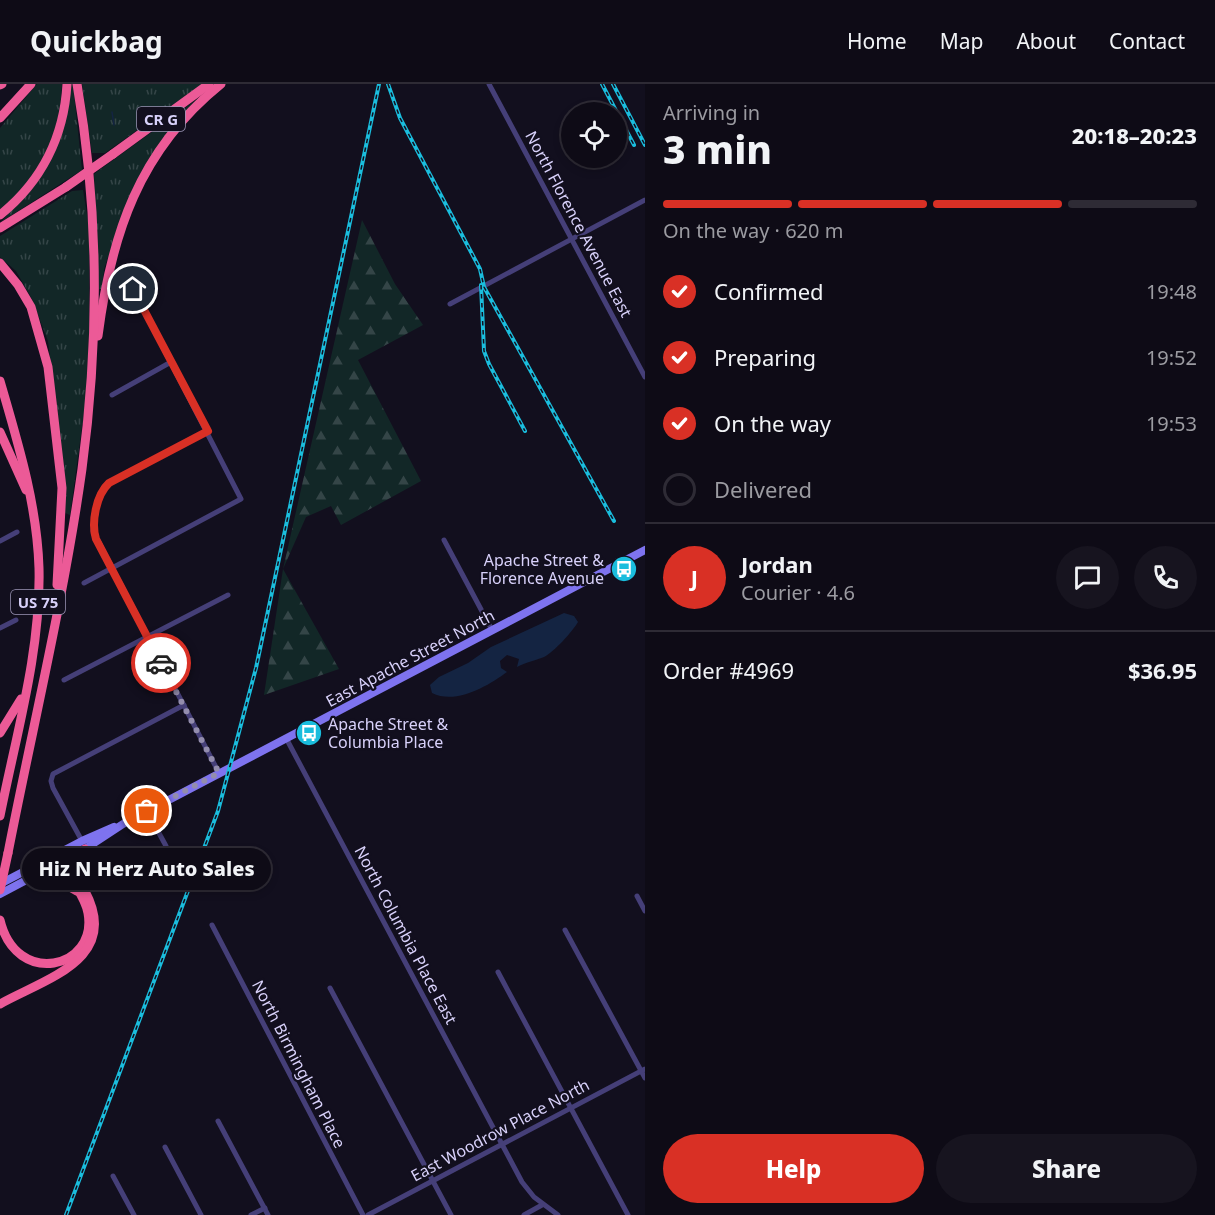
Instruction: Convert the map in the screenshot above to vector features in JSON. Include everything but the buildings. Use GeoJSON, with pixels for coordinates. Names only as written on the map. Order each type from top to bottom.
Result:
{"type":"FeatureCollection","features":[{"type":"Feature","properties":{"kind":"highway"},"geometry":{"type":"LineString","coordinates":[[0,118],[31,84]]}},
{"type":"Feature","properties":{"kind":"highway"},"geometry":{"type":"LineString","coordinates":[[0,215],[24,193],[47,160],[62,121],[66,84]]}},
{"type":"Feature","properties":{"kind":"highway","name":"US 75"},"geometry":{"type":"LineString","coordinates":[[0,892],[75,518],[87,421],[93,332],[93,247],[90,188],[77,84]]}},
{"type":"Feature","properties":{"kind":"highway","name":"CR G"},"geometry":{"type":"LineString","coordinates":[[0,228],[66,187],[209,84]]}},
{"type":"Feature","properties":{"kind":"highway"},"geometry":{"type":"LineString","coordinates":[[87,421],[106,275],[125,214],[160,150],[186,117],[221,84]]}},
{"type":"Feature","properties":{"kind":"highway"},"geometry":{"type":"LineString","coordinates":[[0,263],[24,294],[45,350],[62,488],[53,626]]}},
{"type":"Feature","properties":{"kind":"highway","name":"US 75"},"geometry":{"type":"LineString","coordinates":[[0,381],[33,508],[39,566],[38,607],[0,816]]}},
{"type":"Feature","properties":{"kind":"highway"},"geometry":{"type":"LineString","coordinates":[[0,432],[33,508]]}},
{"type":"Feature","properties":{"kind":"highway"},"geometry":{"type":"LineString","coordinates":[[0,733],[24,694]]}},
{"type":"Feature","properties":{"kind":"highway"},"geometry":{"type":"LineString","coordinates":[[78,877],[83,845]]}},
{"type":"Feature","properties":{"kind":"highway"},"geometry":{"type":"LineString","coordinates":[[0,1004],[74,964],[88,948],[94,933],[95,913],[78,877],[64,857]]}},
{"type":"Feature","properties":{"kind":"highway"},"geometry":{"type":"LineString","coordinates":[[0,922],[10,945],[21,957],[41,964],[61,961],[76,951],[87,930],[88,914],[64,857]]}},
{"type":"Feature","properties":{"kind":"highway"},"geometry":{"type":"LineString","coordinates":[[33,877],[58,880],[79,892]]}},
{"type":"Feature","properties":{"kind":"main road","name":"East Apache Street North"},"geometry":{"type":"LineString","coordinates":[[0,892],[33,877],[83,845],[147,811],[645,550]]}},
{"type":"Feature","properties":{"kind":"main road","name":"East Apache Street North"},"geometry":{"type":"LineString","coordinates":[[0,884],[64,857]]}},
{"type":"Feature","properties":{"kind":"street","name":"North Florence Avenue East"},"geometry":{"type":"LineString","coordinates":[[489,84],[645,378]]}},
{"type":"Feature","properties":{"kind":"street"},"geometry":{"type":"LineString","coordinates":[[450,304],[645,200]]}},
{"type":"Feature","properties":{"kind":"street"},"geometry":{"type":"LineString","coordinates":[[84,584],[241,499],[133,289]]}},
{"type":"Feature","properties":{"kind":"street"},"geometry":{"type":"LineString","coordinates":[[112,395],[171,362]]}},
{"type":"Feature","properties":{"kind":"street"},"geometry":{"type":"LineString","coordinates":[[208,431],[105,487],[99,496],[93,531],[219,773]]}},
{"type":"Feature","properties":{"kind":"street"},"geometry":{"type":"LineString","coordinates":[[0,541],[17,532]]}},
{"type":"Feature","properties":{"kind":"street"},"geometry":{"type":"LineString","coordinates":[[444,540],[492,630]]}},
{"type":"Feature","properties":{"kind":"street"},"geometry":{"type":"LineString","coordinates":[[64,680],[228,595]]}},
{"type":"Feature","properties":{"kind":"street"},"geometry":{"type":"LineString","coordinates":[[0,628],[16,620]]}},
{"type":"Feature","properties":{"kind":"street"},"geometry":{"type":"LineString","coordinates":[[83,845],[53,788],[51,777],[61,769],[184,705]]}},
{"type":"Feature","properties":{"kind":"street","name":"North Columbia Place East"},"geometry":{"type":"LineString","coordinates":[[286,738],[528,1191],[542,1205],[558,1215]]}},
{"type":"Feature","properties":{"kind":"street"},"geometry":{"type":"LineString","coordinates":[[147,811],[166,846]]}},
{"type":"Feature","properties":{"kind":"street"},"geometry":{"type":"LineString","coordinates":[[637,896],[645,911]]}},
{"type":"Feature","properties":{"kind":"street","name":"North Birmingham Place"},"geometry":{"type":"LineString","coordinates":[[212,925],[363,1215]]}},
{"type":"Feature","properties":{"kind":"street"},"geometry":{"type":"LineString","coordinates":[[565,930],[643,1070],[645,1078]]}},
{"type":"Feature","properties":{"kind":"street"},"geometry":{"type":"LineString","coordinates":[[498,972],[628,1215]]}},
{"type":"Feature","properties":{"kind":"street"},"geometry":{"type":"LineString","coordinates":[[330,988],[451,1215]]}},
{"type":"Feature","properties":{"kind":"street","name":"East Woodrow Place North"},"geometry":{"type":"LineString","coordinates":[[368,1215],[643,1070]]}},
{"type":"Feature","properties":{"kind":"street"},"geometry":{"type":"LineString","coordinates":[[218,1121],[268,1215]]}},
{"type":"Feature","properties":{"kind":"street"},"geometry":{"type":"LineString","coordinates":[[165,1147],[201,1215]]}},
{"type":"Feature","properties":{"kind":"street"},"geometry":{"type":"LineString","coordinates":[[113,1176],[134,1215]]}},
{"type":"Feature","properties":{"kind":"street"},"geometry":{"type":"LineString","coordinates":[[524,1215],[542,1205]]}},
{"type":"Feature","properties":{"kind":"street"},"geometry":{"type":"LineString","coordinates":[[251,1215],[265,1208]]}},
{"type":"Feature","properties":{"kind":"green space"},"geometry":{"type":"Polygon","coordinates":[[[37,84],[62,84],[57,121],[52,138],[37,169],[0,210],[0,128],[37,84]]]}},
{"type":"Feature","properties":{"kind":"green space"},"geometry":{"type":"Polygon","coordinates":[[[70,84],[73,84],[82,170],[1,222],[38,181],[70,84]]]}},
{"type":"Feature","properties":{"kind":"green space"},"geometry":{"type":"Polygon","coordinates":[[[82,84],[202,84],[105,153],[92,153],[82,84]]]}},
{"type":"Feature","properties":{"kind":"green space"},"geometry":{"type":"Polygon","coordinates":[[[196,100],[122,215],[104,269],[102,289],[99,289],[94,174],[196,100]]]}},
{"type":"Feature","properties":{"kind":"green space"},"geometry":{"type":"Polygon","coordinates":[[[83,190],[89,227],[89,334],[86,397],[70,515],[65,513],[64,470],[48,341],[32,299],[16,271],[0,257],[0,236],[72,191],[83,190]]]}},
{"type":"Feature","properties":{"kind":"green space"},"geometry":{"type":"Polygon","coordinates":[[[362,220],[395,284],[423,325],[358,360],[421,481],[341,525],[331,506],[306,517],[283,569],[362,220]]]}},
{"type":"Feature","properties":{"kind":"green space"},"geometry":{"type":"Polygon","coordinates":[[[283,569],[339,669],[264,695],[283,569]]]}},
{"type":"Feature","properties":{"kind":"water"},"geometry":{"type":"Polygon","coordinates":[[[564,613],[574,616],[578,622],[553,651],[544,657],[517,667],[519,659],[507,655],[500,661],[501,668],[507,672],[491,683],[471,692],[451,697],[432,693],[430,685],[439,677],[468,663],[491,647],[564,613]]]}},
{"type":"Feature","properties":{"kind":"waterway"},"geometry":{"type":"LineString","coordinates":[[112,112],[114,125]]}},
{"type":"Feature","properties":{"kind":"railway"},"geometry":{"type":"LineString","coordinates":[[66,1215],[218,811],[256,668],[379,84]]}},
{"type":"Feature","properties":{"kind":"railway"},"geometry":{"type":"LineString","coordinates":[[388,84],[400,118],[480,269],[484,287],[614,521]]}},
{"type":"Feature","properties":{"kind":"railway"},"geometry":{"type":"LineString","coordinates":[[602,84],[634,145]]}},
{"type":"Feature","properties":{"kind":"railway"},"geometry":{"type":"LineString","coordinates":[[613,84],[645,145]]}},
{"type":"Feature","properties":{"kind":"railway"},"geometry":{"type":"LineString","coordinates":[[481,285],[484,351],[525,431]]}},
{"type":"Feature","properties":{"kind":"way so far"},"geometry":{"type":"LineString","coordinates":[[147,811],[219,773],[161,663]]}},
{"type":"Feature","properties":{"kind":"place","name":"Apache Street & Florence Avenue"},"geometry":{"type":"Point","coordinates":[624,569]}},
{"type":"Feature","properties":{"kind":"place","name":"Apache Street & Columbia Place"},"geometry":{"type":"Point","coordinates":[309,733]}},
{"type":"Feature","properties":{"kind":"place","name":"Hiz N Herz Auto Sales"},"geometry":{"type":"Point","coordinates":[147,811]}},
{"type":"Feature","properties":{"kind":"route"},"geometry":{"type":"LineString","coordinates":[[133,289],[208,431],[109,483],[99,496],[93,531],[161,663]]}}]}
